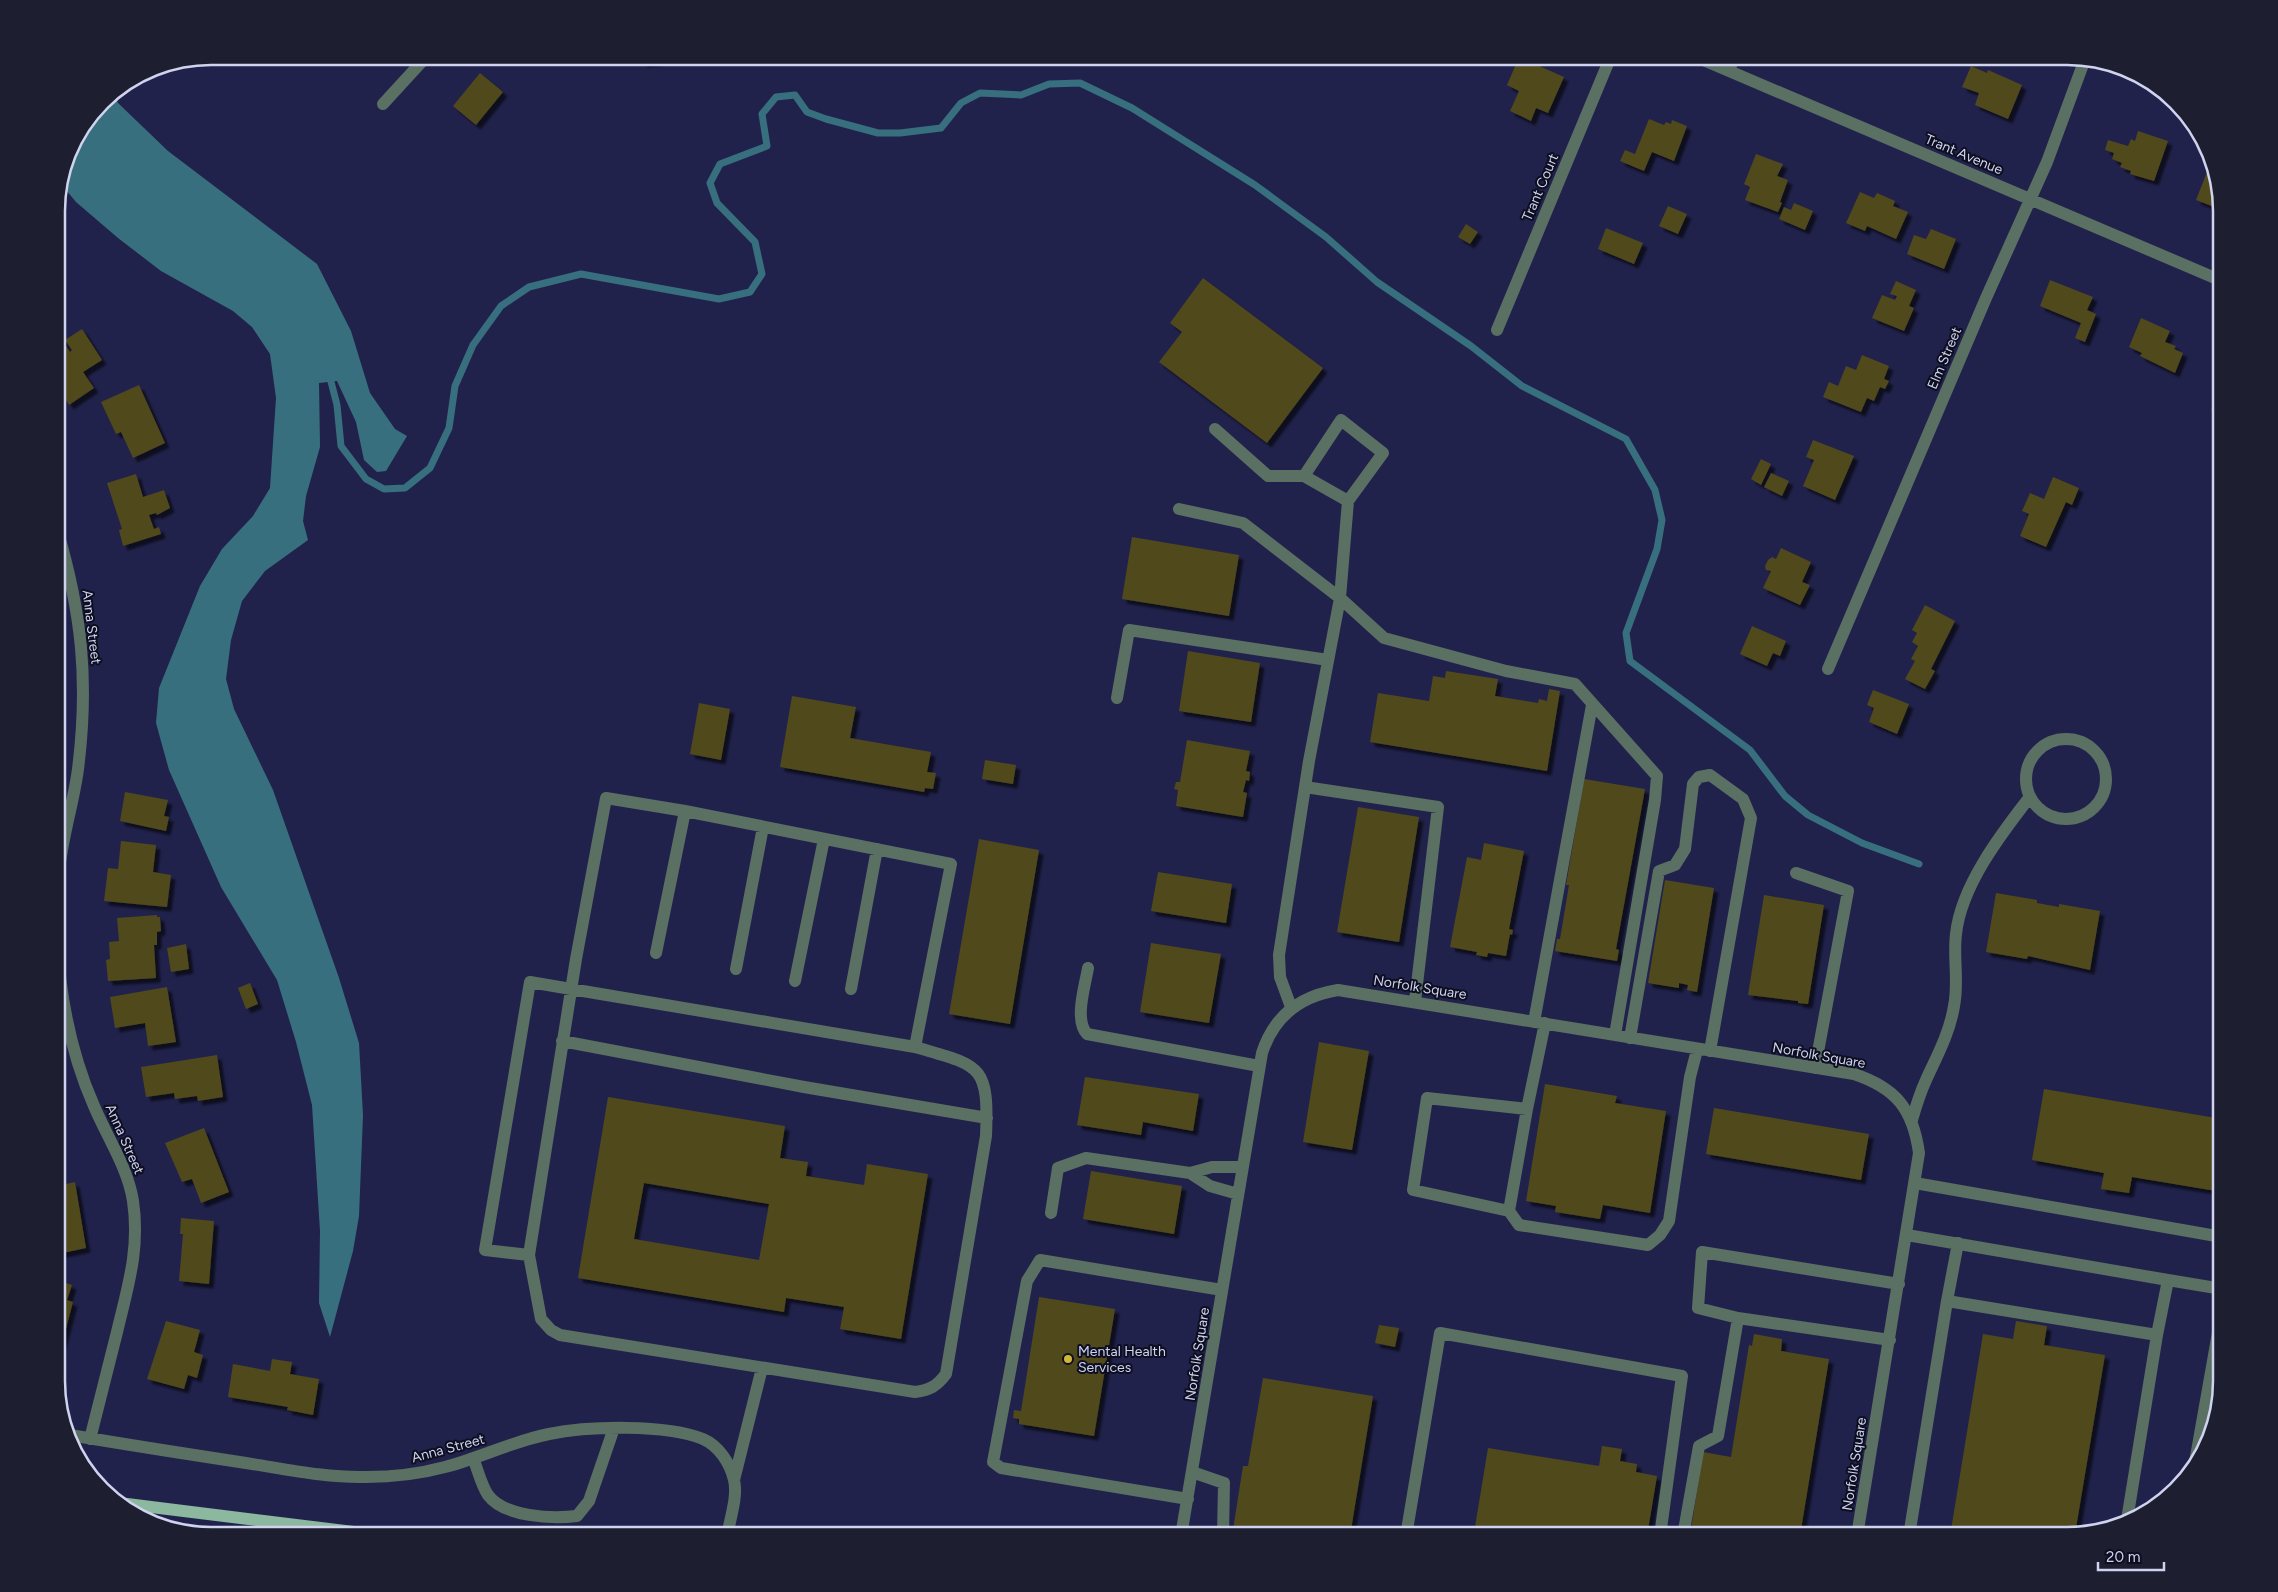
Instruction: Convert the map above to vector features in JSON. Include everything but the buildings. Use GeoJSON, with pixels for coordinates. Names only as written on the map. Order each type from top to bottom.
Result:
{"type":"FeatureCollection","features":[{"type":"Feature","properties":{"kind":"main road"},"geometry":{"type":"LineString","coordinates":[[135,1505],[313,1527]]}},
{"type":"Feature","properties":{"kind":"street"},"geometry":{"type":"LineString","coordinates":[[383,104],[419,65]]}},
{"type":"Feature","properties":{"kind":"street","name":"Trant Court"},"geometry":{"type":"LineString","coordinates":[[1496,330],[1607,65]]}},
{"type":"Feature","properties":{"kind":"street","name":"Trant Avenue"},"geometry":{"type":"LineString","coordinates":[[1716,65],[2213,276]]}},
{"type":"Feature","properties":{"kind":"street"},"geometry":{"type":"LineString","coordinates":[[1728,70],[1730,65]]}},
{"type":"Feature","properties":{"kind":"street","name":"Elm Street"},"geometry":{"type":"LineString","coordinates":[[1828,669],[2030,198],[2082,66]]}},
{"type":"Feature","properties":{"kind":"street"},"geometry":{"type":"LineString","coordinates":[[1292,1007],[1280,977],[1279,955],[1305,787],[1340,598],[1348,501],[1383,453],[1341,420],[1304,476]]}},
{"type":"Feature","properties":{"kind":"street"},"geometry":{"type":"LineString","coordinates":[[1215,429],[1268,476],[1304,476],[1348,501]]}},
{"type":"Feature","properties":{"kind":"street"},"geometry":{"type":"LineString","coordinates":[[1179,509],[1243,523],[1340,598],[1384,638],[1506,671],[1575,684],[1657,776],[1655,800],[1615,1035]]}},
{"type":"Feature","properties":{"kind":"street","name":"Anna Street"},"geometry":{"type":"LineString","coordinates":[[65,560],[80,619],[83,662],[83,716],[79,761],[65,836]]}},
{"type":"Feature","properties":{"kind":"street"},"geometry":{"type":"LineString","coordinates":[[1118,698],[1129,630],[1328,660]]}},
{"type":"Feature","properties":{"kind":"street"},"geometry":{"type":"LineString","coordinates":[[1509,1211],[1592,705]]}},
{"type":"Feature","properties":{"kind":"street"},"geometry":{"type":"LineString","coordinates":[[2070,739],[2084,743],[2094,749],[2103,761],[2107,774],[2106,789],[2100,802],[2090,812],[2077,819],[2063,820],[2040,810],[2030,798],[2025,780],[2027,766],[2036,751],[2045,744],[2056,740],[2070,739]]}},
{"type":"Feature","properties":{"kind":"street"},"geometry":{"type":"LineString","coordinates":[[1527,1109],[1427,1098],[1413,1190],[1509,1211],[1519,1225],[1648,1245],[1660,1235],[1669,1221],[1690,1077],[1703,1050],[1751,818],[1743,798],[1710,775],[1699,777],[1693,784],[1685,849],[1675,865],[1658,871],[1630,1038]]}},
{"type":"Feature","properties":{"kind":"street"},"geometry":{"type":"LineString","coordinates":[[1305,787],[1438,808],[1414,1001]]}},
{"type":"Feature","properties":{"kind":"street"},"geometry":{"type":"LineString","coordinates":[[529,1256],[485,1250],[530,982],[571,988],[914,1047],[966,1062],[978,1073],[984,1084],[987,1099],[986,1136],[946,1374],[939,1384],[928,1391],[915,1392],[555,1333],[541,1319],[529,1256],[562,1041],[571,988],[606,798],[685,811],[950,864],[914,1047]]}},
{"type":"Feature","properties":{"kind":"street"},"geometry":{"type":"LineString","coordinates":[[1912,1120],[1924,1083],[1946,1035],[1954,1006],[1957,976],[1956,934],[1961,910],[1997,841],[2030,798]]}},
{"type":"Feature","properties":{"kind":"street"},"geometry":{"type":"LineString","coordinates":[[656,953],[685,811]]}},
{"type":"Feature","properties":{"kind":"street"},"geometry":{"type":"LineString","coordinates":[[736,969],[763,827]]}},
{"type":"Feature","properties":{"kind":"street"},"geometry":{"type":"LineString","coordinates":[[796,981],[824,839]]}},
{"type":"Feature","properties":{"kind":"street"},"geometry":{"type":"LineString","coordinates":[[851,989],[877,850]]}},
{"type":"Feature","properties":{"kind":"street"},"geometry":{"type":"LineString","coordinates":[[1796,873],[1848,891],[1816,1068]]}},
{"type":"Feature","properties":{"kind":"street"},"geometry":{"type":"LineString","coordinates":[[1088,968],[1081,1017],[1082,1029],[1087,1034],[1259,1066]]}},
{"type":"Feature","properties":{"kind":"street","name":"Norfolk Square"},"geometry":{"type":"LineString","coordinates":[[1183,1527],[1259,1066],[1266,1041],[1276,1023],[1292,1007],[1321,993],[1338,990],[1854,1074],[1874,1081],[1899,1100],[1912,1120],[1919,1153],[1859,1527]]}},
{"type":"Feature","properties":{"kind":"street","name":"Anna Street"},"geometry":{"type":"LineString","coordinates":[[65,1011],[69,1030],[93,1105],[126,1175],[132,1199],[136,1230],[134,1261],[90,1439]]}},
{"type":"Feature","properties":{"kind":"street"},"geometry":{"type":"LineString","coordinates":[[562,1041],[804,1087],[987,1118]]}},
{"type":"Feature","properties":{"kind":"street"},"geometry":{"type":"LineString","coordinates":[[1051,1213],[1058,1168],[1086,1158],[1190,1173],[1212,1168],[1242,1167]]}},
{"type":"Feature","properties":{"kind":"street"},"geometry":{"type":"LineString","coordinates":[[1190,1173],[1210,1186],[1238,1194]]}},
{"type":"Feature","properties":{"kind":"street"},"geometry":{"type":"LineString","coordinates":[[1915,1183],[2213,1236]]}},
{"type":"Feature","properties":{"kind":"street"},"geometry":{"type":"LineString","coordinates":[[1907,1234],[2213,1288]]}},
{"type":"Feature","properties":{"kind":"street"},"geometry":{"type":"LineString","coordinates":[[1910,1527],[1958,1243]]}},
{"type":"Feature","properties":{"kind":"street"},"geometry":{"type":"LineString","coordinates":[[1890,1340],[1738,1318],[1698,1308],[1702,1252],[1899,1284]]}},
{"type":"Feature","properties":{"kind":"street"},"geometry":{"type":"LineString","coordinates":[[1188,1499],[1001,1468],[993,1462],[1027,1282],[1040,1260],[1222,1290]]}},
{"type":"Feature","properties":{"kind":"street"},"geometry":{"type":"LineString","coordinates":[[2128,1513],[2157,1335],[2168,1280]]}},
{"type":"Feature","properties":{"kind":"street"},"geometry":{"type":"LineString","coordinates":[[1947,1302],[2157,1335]]}},
{"type":"Feature","properties":{"kind":"street"},"geometry":{"type":"LineString","coordinates":[[1685,1527],[1699,1446],[1718,1436],[1738,1318]]}},
{"type":"Feature","properties":{"kind":"street"},"geometry":{"type":"LineString","coordinates":[[1408,1527],[1440,1333],[1682,1376],[1661,1527]]}},
{"type":"Feature","properties":{"kind":"street"},"geometry":{"type":"LineString","coordinates":[[2198,1445],[2213,1361]]}},
{"type":"Feature","properties":{"kind":"street"},"geometry":{"type":"LineString","coordinates":[[728,1527],[734,1480],[762,1368]]}},
{"type":"Feature","properties":{"kind":"street","name":"Anna Street"},"geometry":{"type":"LineString","coordinates":[[76,1437],[297,1471],[364,1477],[403,1475],[444,1467],[518,1442],[549,1434],[593,1428],[639,1428],[704,1439],[718,1450],[729,1463],[734,1480]]}},
{"type":"Feature","properties":{"kind":"street"},"geometry":{"type":"LineString","coordinates":[[473,1458],[487,1493],[496,1503],[508,1510],[556,1518],[577,1516],[589,1501],[614,1428]]}},
{"type":"Feature","properties":{"kind":"street"},"geometry":{"type":"LineString","coordinates":[[1192,1472],[1224,1483],[1223,1527]]}},
{"type":"Feature","properties":{"kind":"water"},"geometry":{"type":"Polygon","coordinates":[[[117,100],[168,151],[317,264],[351,331],[370,393],[395,429],[407,436],[386,471],[377,472],[364,460],[356,422],[337,381],[319,383],[320,447],[306,496],[303,521],[308,540],[265,571],[242,601],[231,640],[226,679],[234,709],[273,790],[339,978],[359,1043],[363,1115],[359,1216],[353,1251],[330,1337],[319,1303],[320,1231],[312,1105],[296,1042],[277,980],[221,887],[169,770],[156,723],[159,688],[200,586],[222,549],[253,516],[270,488],[276,398],[270,354],[252,327],[233,311],[161,271],[76,202],[67,191],[76,155],[95,122],[117,100]]]}},
{"type":"Feature","properties":{"kind":"waterway"},"geometry":{"type":"LineString","coordinates":[[329,374],[337,405],[341,446],[366,479],[384,489],[405,488],[430,468],[449,428],[455,386],[473,345],[501,306],[529,287],[581,274],[719,299],[750,292],[762,274],[755,242],[717,203],[710,183],[720,164],[767,146],[762,114],[776,97],[795,95],[807,112],[826,119],[878,133],[900,133],[941,128],[961,103],[980,93],[1021,95],[1049,84],[1080,83],[1132,108],[1255,185],[1326,237],[1377,282],[1471,346],[1522,386],[1626,439],[1655,490],[1662,520],[1657,549],[1626,633],[1630,661],[1750,750],[1785,796],[1808,815],[1862,843],[1919,864]]}},
{"type":"Feature","properties":{"kind":"place","name":"Mental Health Services"},"geometry":{"type":"Point","coordinates":[1068,1359]}}]}
